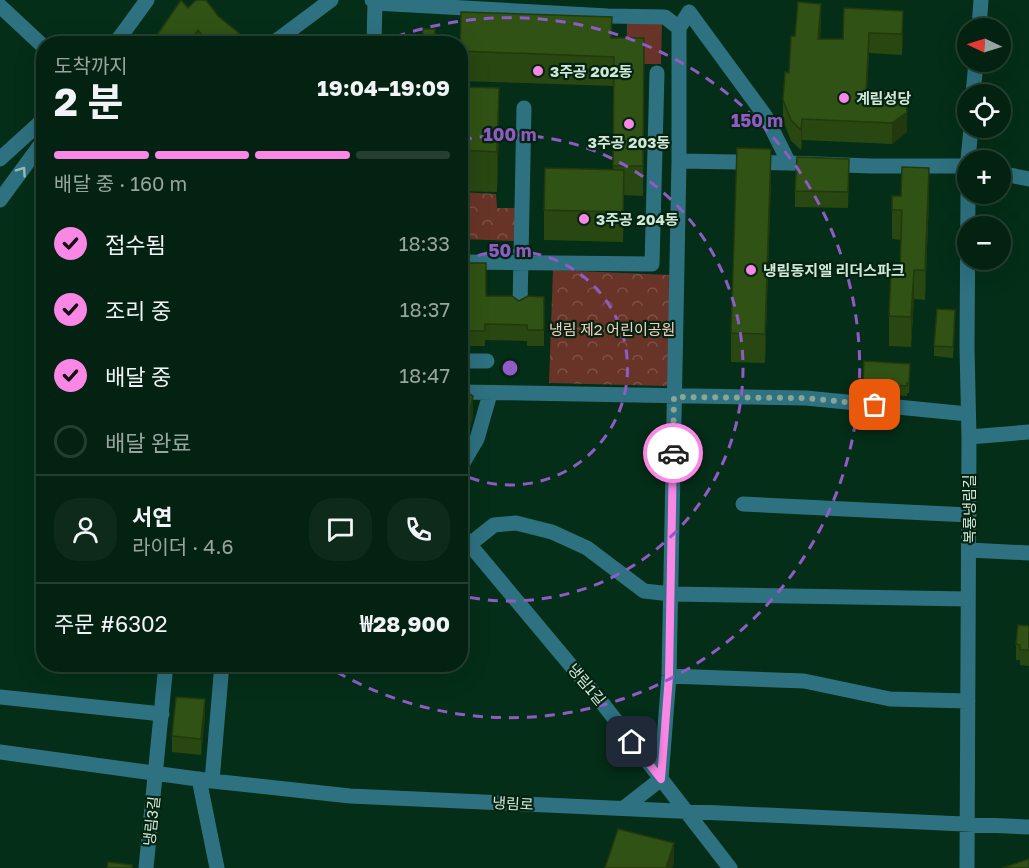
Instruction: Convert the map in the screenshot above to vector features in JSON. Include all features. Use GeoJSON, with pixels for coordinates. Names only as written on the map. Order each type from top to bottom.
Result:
{"type":"FeatureCollection","features":[{"type":"Feature","properties":{"kind":"street"},"geometry":{"type":"LineString","coordinates":[[121,36],[147,0]]}},
{"type":"Feature","properties":{"kind":"street"},"geometry":{"type":"LineString","coordinates":[[283,36],[331,0]]}},
{"type":"Feature","properties":{"kind":"street"},"geometry":{"type":"LineString","coordinates":[[980,18],[981,0]]}},
{"type":"Feature","properties":{"kind":"street"},"geometry":{"type":"LineString","coordinates":[[374,36],[374,1],[608,16],[664,17],[679,28]]}},
{"type":"Feature","properties":{"kind":"street"},"geometry":{"type":"LineString","coordinates":[[0,6],[36,40]]}},
{"type":"Feature","properties":{"kind":"street"},"geometry":{"type":"LineString","coordinates":[[624,808],[661,779],[669,676],[671,594],[679,161],[679,28],[691,6],[766,117],[789,163]]}},
{"type":"Feature","properties":{"kind":"street"},"geometry":{"type":"LineString","coordinates":[[468,262],[652,264],[657,73]]}},
{"type":"Feature","properties":{"kind":"street"},"geometry":{"type":"LineString","coordinates":[[520,307],[524,108]]}},
{"type":"Feature","properties":{"kind":"street"},"geometry":{"type":"LineString","coordinates":[[0,159],[36,126]]}},
{"type":"Feature","properties":{"kind":"street"},"geometry":{"type":"LineString","coordinates":[[0,200],[36,151]]}},
{"type":"Feature","properties":{"kind":"street"},"geometry":{"type":"LineString","coordinates":[[679,161],[957,166]]}},
{"type":"Feature","properties":{"kind":"street"},"geometry":{"type":"LineString","coordinates":[[1011,175],[1029,179]]}},
{"type":"Feature","properties":{"kind":"street","name":"복룡냉림길"},"geometry":{"type":"LineString","coordinates":[[967,868],[969,824],[968,204]]}},
{"type":"Feature","properties":{"kind":"street"},"geometry":{"type":"LineString","coordinates":[[468,361],[487,361]]}},
{"type":"Feature","properties":{"kind":"street"},"geometry":{"type":"LineString","coordinates":[[468,393],[806,398],[968,414]]}},
{"type":"Feature","properties":{"kind":"street"},"geometry":{"type":"LineString","coordinates":[[468,454],[477,439],[490,394]]}},
{"type":"Feature","properties":{"kind":"street"},"geometry":{"type":"LineString","coordinates":[[969,437],[1029,432]]}},
{"type":"Feature","properties":{"kind":"street"},"geometry":{"type":"LineString","coordinates":[[743,504],[969,515]]}},
{"type":"Feature","properties":{"kind":"street"},"geometry":{"type":"LineString","coordinates":[[468,537],[494,525],[516,523],[543,529],[587,548],[644,591],[671,594],[968,599]]}},
{"type":"Feature","properties":{"kind":"street","name":"냉림1길"},"geometry":{"type":"LineString","coordinates":[[468,542],[603,704],[730,868]]}},
{"type":"Feature","properties":{"kind":"street"},"geometry":{"type":"LineString","coordinates":[[969,550],[1029,553]]}},
{"type":"Feature","properties":{"kind":"street","name":"냉림3길"},"geometry":{"type":"LineString","coordinates":[[146,868],[165,672]]}},
{"type":"Feature","properties":{"kind":"street"},"geometry":{"type":"LineString","coordinates":[[217,868],[205,780],[221,672]]}},
{"type":"Feature","properties":{"kind":"street"},"geometry":{"type":"LineString","coordinates":[[669,676],[804,681],[890,699],[968,701]]}},
{"type":"Feature","properties":{"kind":"street"},"geometry":{"type":"LineString","coordinates":[[0,697],[162,714]]}},
{"type":"Feature","properties":{"kind":"street","name":"냉림로"},"geometry":{"type":"LineString","coordinates":[[0,752],[156,774],[350,796],[1029,827]]}},
{"type":"Feature","properties":{"kind":"green space"},"geometry":{"type":"Polygon","coordinates":[[[627,23],[662,23],[661,64],[626,64],[627,23]]]}},
{"type":"Feature","properties":{"kind":"green space"},"geometry":{"type":"Polygon","coordinates":[[[468,192],[496,194],[497,208],[515,208],[515,241],[468,239],[468,192]]]}},
{"type":"Feature","properties":{"kind":"green space","name":"냉림 제2 어린이공원"},"geometry":{"type":"Polygon","coordinates":[[[553,270],[670,275],[668,386],[549,383],[553,270]]]}},
{"type":"Feature","properties":{"kind":"building"},"geometry":{"type":"Polygon","coordinates":[[[181,0],[188,8],[196,0],[206,0],[218,16],[239,33],[236,36],[203,36],[198,30],[194,36],[156,36],[181,0]]]}},
{"type":"Feature","properties":{"kind":"building"},"geometry":{"type":"Polygon","coordinates":[[[798,2],[821,4],[818,39],[843,39],[844,8],[903,11],[902,34],[869,33],[866,92],[906,92],[907,112],[892,123],[802,119],[801,130],[791,120],[783,100],[785,72],[789,73],[791,36],[795,36],[798,2]]]}},
{"type":"Feature","properties":{"kind":"building"},"geometry":{"type":"Polygon","coordinates":[[[461,12],[612,17],[611,38],[644,38],[643,166],[613,166],[614,57],[468,51],[468,36],[460,36],[461,12]]]}},
{"type":"Feature","properties":{"kind":"building"},"geometry":{"type":"Polygon","coordinates":[[[423,29],[435,29],[435,36],[423,36],[423,29]]]}},
{"type":"Feature","properties":{"kind":"building"},"geometry":{"type":"Polygon","coordinates":[[[468,87],[499,88],[497,152],[468,150],[468,87]]]}},
{"type":"Feature","properties":{"kind":"building","name":"냉림동지엘 리더스파크"},"geometry":{"type":"Polygon","coordinates":[[[737,148],[771,149],[765,334],[731,333],[737,148]]]}},
{"type":"Feature","properties":{"kind":"building"},"geometry":{"type":"Polygon","coordinates":[[[797,157],[849,159],[848,192],[795,191],[797,157]]]}},
{"type":"Feature","properties":{"kind":"building"},"geometry":{"type":"Polygon","coordinates":[[[902,167],[929,168],[925,270],[914,270],[911,317],[889,316],[891,268],[900,269],[902,210],[892,210],[892,196],[901,196],[902,167]]]}},
{"type":"Feature","properties":{"kind":"building"},"geometry":{"type":"Polygon","coordinates":[[[545,168],[624,170],[623,212],[544,210],[545,168]]]}},
{"type":"Feature","properties":{"kind":"building"},"geometry":{"type":"Polygon","coordinates":[[[468,263],[486,263],[486,296],[512,296],[519,301],[528,296],[544,297],[544,330],[527,330],[527,325],[485,324],[485,331],[468,331],[468,263]]]}},
{"type":"Feature","properties":{"kind":"building"},"geometry":{"type":"Polygon","coordinates":[[[937,309],[955,310],[953,347],[934,346],[937,309]]]}},
{"type":"Feature","properties":{"kind":"building"},"geometry":{"type":"Polygon","coordinates":[[[864,361],[910,364],[909,383],[907,386],[863,383],[864,361]]]}},
{"type":"Feature","properties":{"kind":"building"},"geometry":{"type":"Polygon","coordinates":[[[468,393],[473,396],[468,409],[468,393]]]}},
{"type":"Feature","properties":{"kind":"building"},"geometry":{"type":"Polygon","coordinates":[[[1018,625],[1029,626],[1029,650],[1020,650],[1020,645],[1016,644],[1018,625]]]}},
{"type":"Feature","properties":{"kind":"building"},"geometry":{"type":"Polygon","coordinates":[[[176,697],[205,699],[201,739],[172,736],[176,697]]]}},
{"type":"Feature","properties":{"kind":"building"},"geometry":{"type":"Polygon","coordinates":[[[618,829],[674,843],[666,868],[605,868],[618,829]]]}},
{"type":"Feature","properties":{"kind":"building"},"geometry":{"type":"Polygon","coordinates":[[[1029,859],[1029,868],[1002,868],[1029,859]]]}},
{"type":"Feature","properties":{"kind":"building"},"geometry":{"type":"Polygon","coordinates":[[[108,862],[132,865],[132,868],[107,868],[108,862]]]}},
{"type":"Feature","properties":{"kind":"way so far"},"geometry":{"type":"LineString","coordinates":[[673,453],[674,397],[806,398],[875,405]]}},
{"type":"Feature","properties":{"kind":"place","name":"3주공 202동"},"geometry":{"type":"Point","coordinates":[538,71]}},
{"type":"Feature","properties":{"kind":"place","name":"계림성당"},"geometry":{"type":"Point","coordinates":[844,98]}},
{"type":"Feature","properties":{"kind":"place","name":"3주공 203동"},"geometry":{"type":"Point","coordinates":[629,124]}},
{"type":"Feature","properties":{"kind":"place","name":"3주공 204동"},"geometry":{"type":"Point","coordinates":[584,219]}},
{"type":"Feature","properties":{"kind":"place","name":"냉림동지엘 리더스파크"},"geometry":{"type":"Point","coordinates":[751,270]}},
{"type":"Feature","properties":{"kind":"route"},"geometry":{"type":"LineString","coordinates":[[632,742],[661,779],[669,676],[673,453]]}}]}
